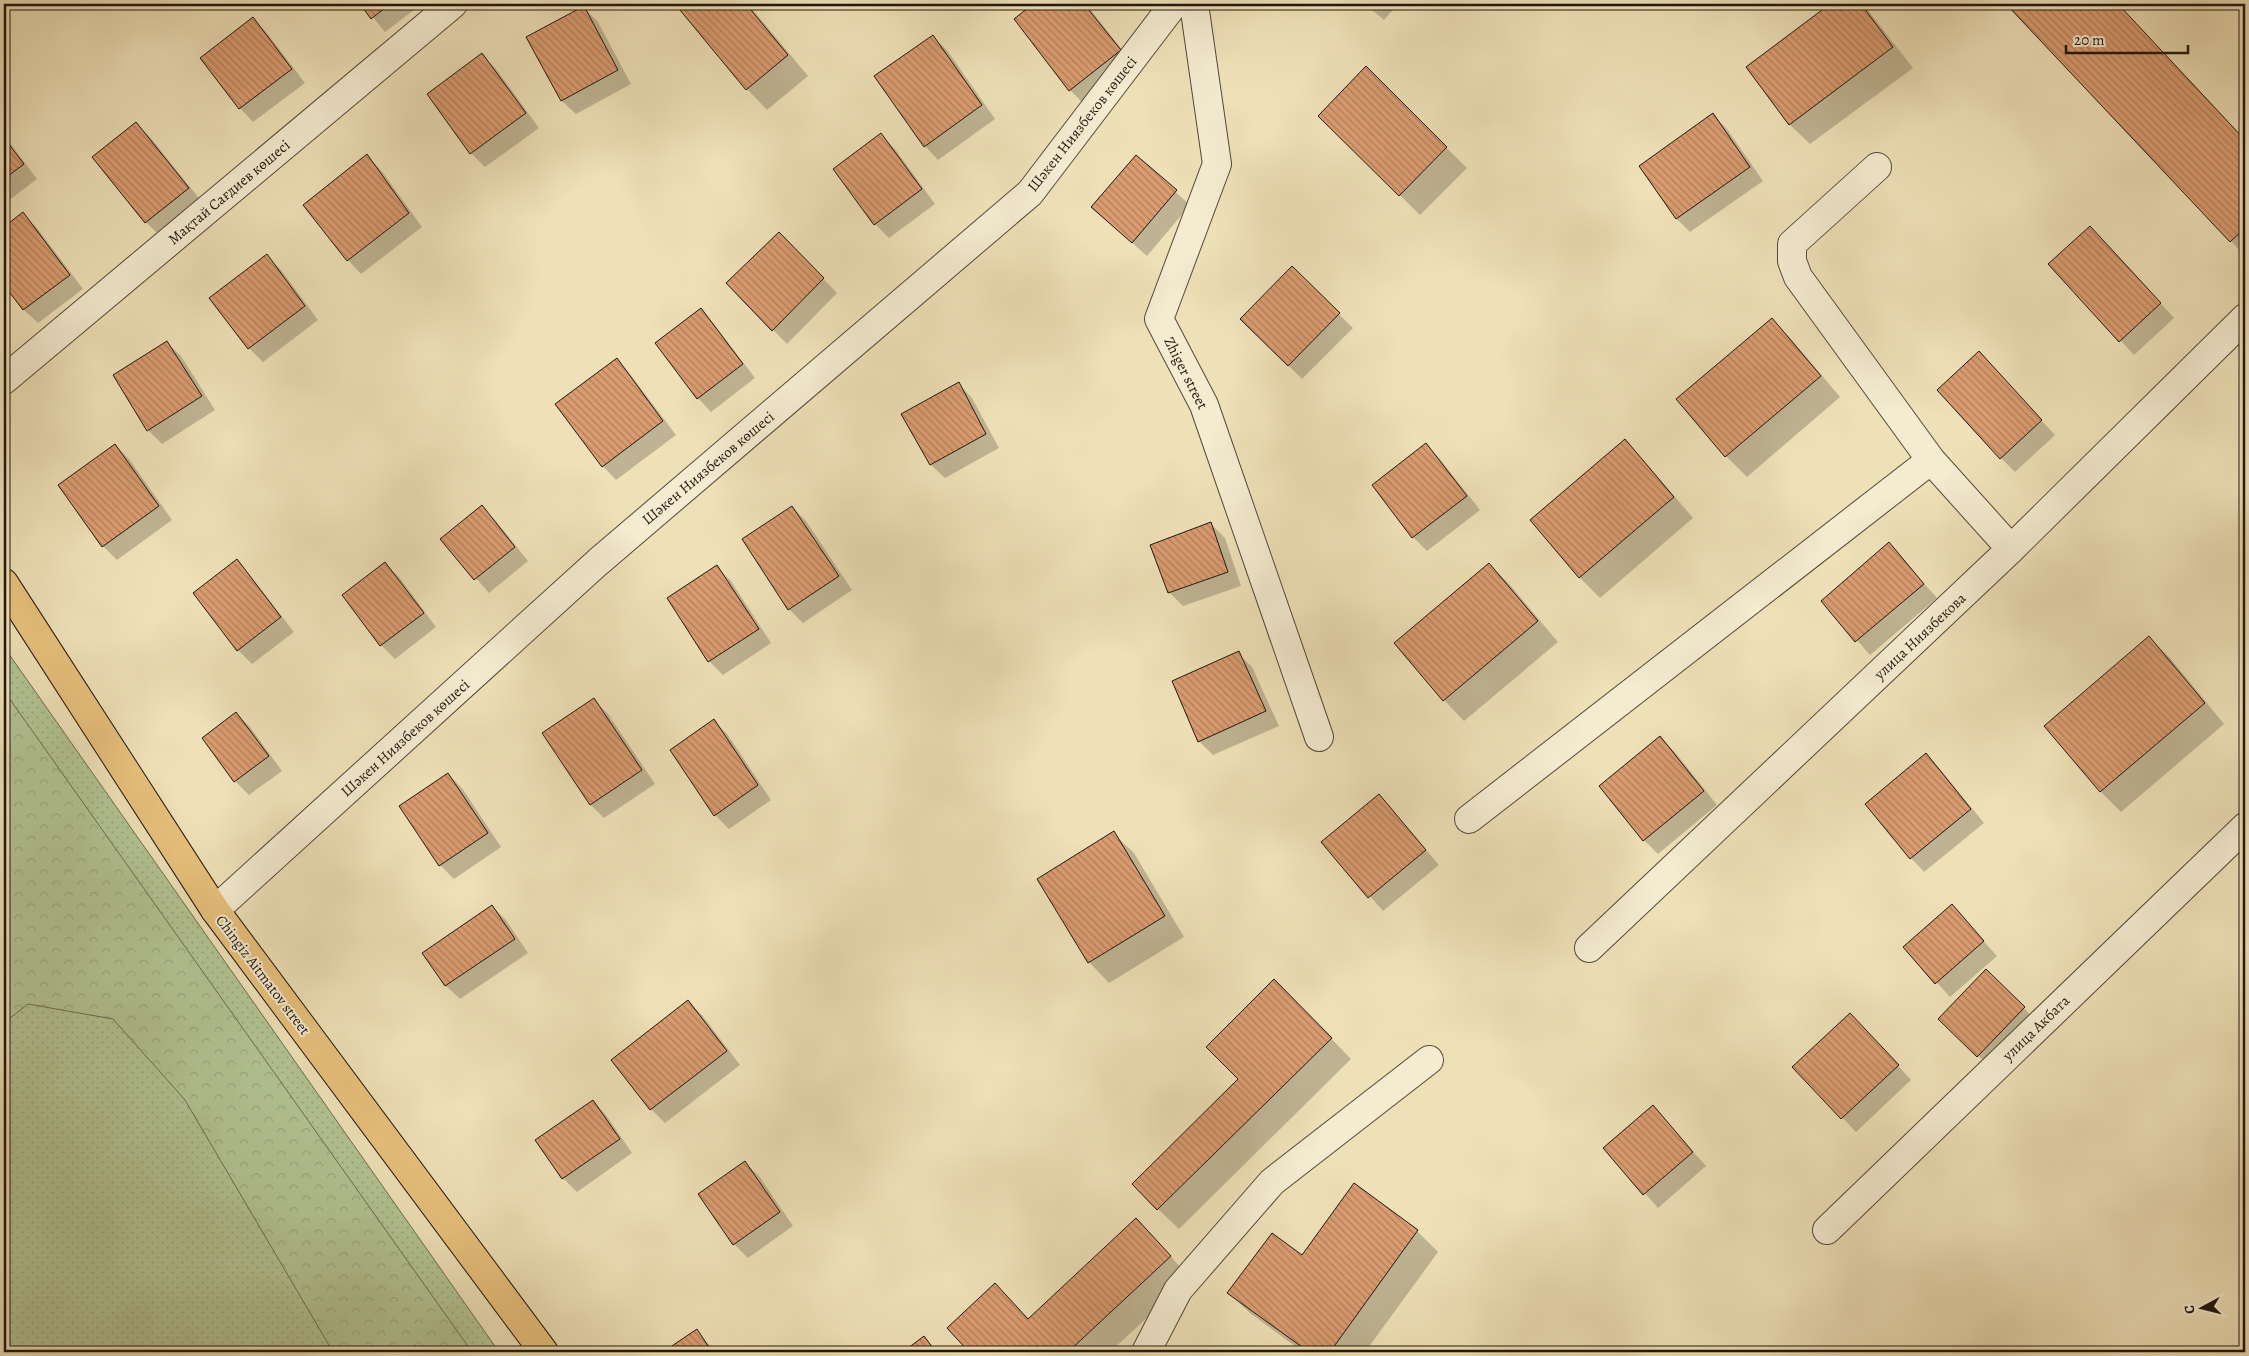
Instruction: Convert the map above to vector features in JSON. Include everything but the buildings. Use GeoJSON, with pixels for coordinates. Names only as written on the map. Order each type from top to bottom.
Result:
{"type":"FeatureCollection","features":[{"type":"Feature","properties":{"kind":"main road","name":"Chingiz Aitmatov street"},"geometry":{"type":"LineString","coordinates":[[4,583],[215,910],[544,1352]]}},
{"type":"Feature","properties":{"kind":"street","name":"Мақтай Сағдиев көшесі"},"geometry":{"type":"LineString","coordinates":[[4,380],[453,4]]}},
{"type":"Feature","properties":{"kind":"street","name":"Шәкен Ниязбеков көшесі"},"geometry":{"type":"LineString","coordinates":[[215,910],[598,562],[1030,193],[1174,4]]}},
{"type":"Feature","properties":{"kind":"street","name":"Zhiger street"},"geometry":{"type":"LineString","coordinates":[[1194,4],[1217,164],[1159,319],[1204,405],[1320,737]]}},
{"type":"Feature","properties":{"kind":"street"},"geometry":{"type":"LineString","coordinates":[[1877,167],[1792,244],[1792,261],[1798,277],[1931,460],[2011,549]]}},
{"type":"Feature","properties":{"kind":"street","name":"улица Ниязбекова"},"geometry":{"type":"LineString","coordinates":[[1589,948],[2011,549],[2245,318]]}},
{"type":"Feature","properties":{"kind":"street"},"geometry":{"type":"LineString","coordinates":[[1469,819],[1931,460]]}},
{"type":"Feature","properties":{"kind":"street","name":"улица Акбата"},"geometry":{"type":"LineString","coordinates":[[1827,1230],[2245,827]]}},
{"type":"Feature","properties":{"kind":"street"},"geometry":{"type":"LineString","coordinates":[[1146,1352],[1178,1290],[1272,1182],[1428,1060]]}},
{"type":"Feature","properties":{"kind":"green space"},"geometry":{"type":"Polygon","coordinates":[[[4,647],[499,1352],[4,1352],[4,647]]]}},
{"type":"Feature","properties":{"kind":"green space"},"geometry":{"type":"Polygon","coordinates":[[[4,691],[472,1352],[333,1352],[185,1100],[113,1019],[28,1004],[4,1023],[4,691]]]}}]}
